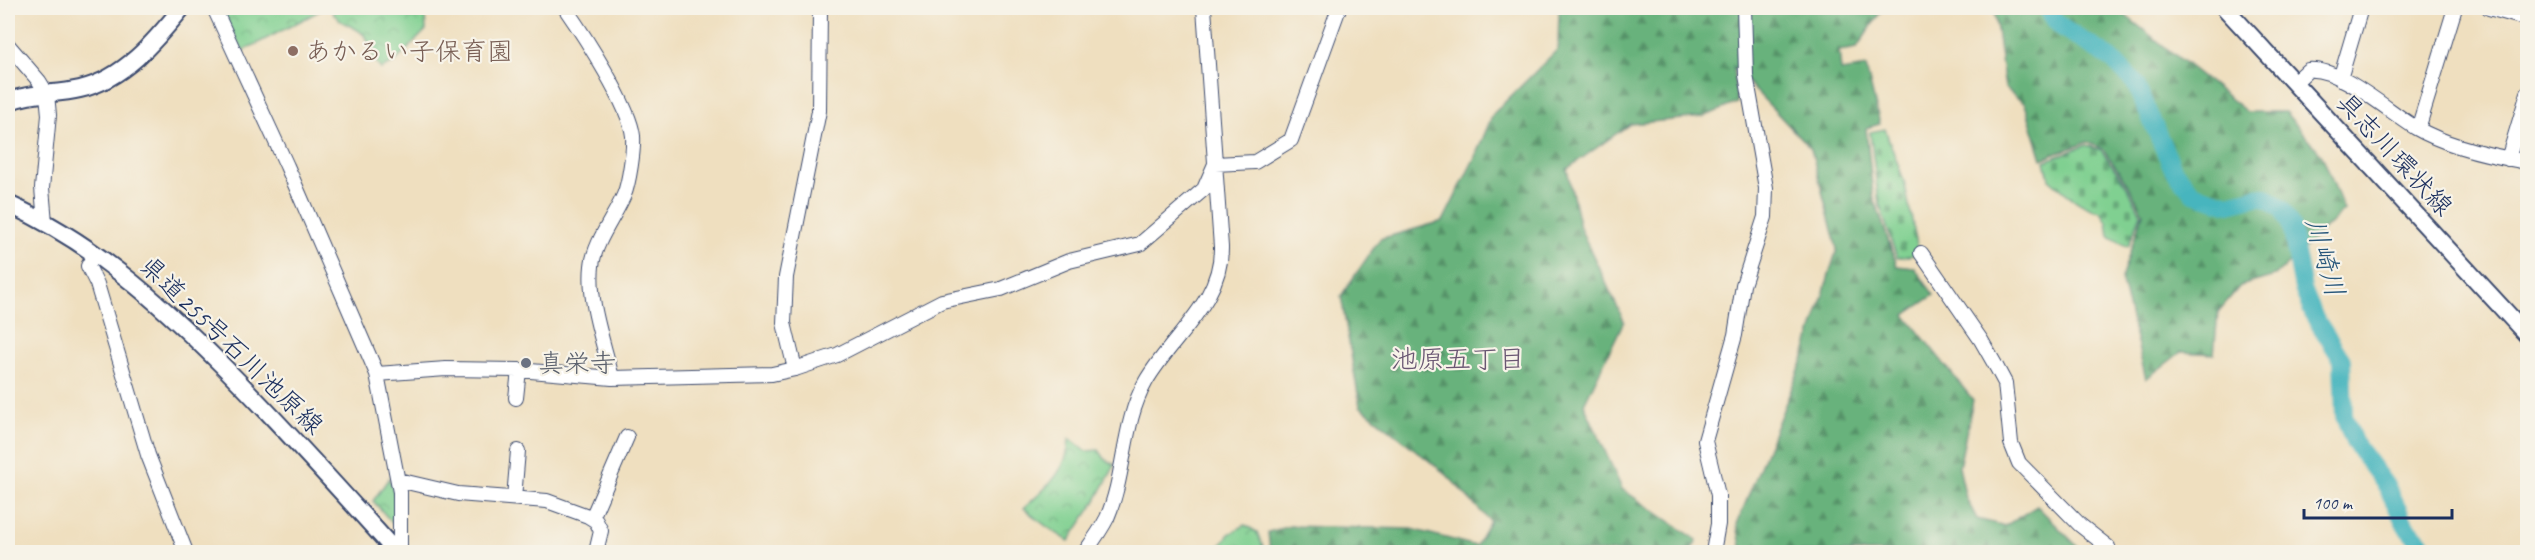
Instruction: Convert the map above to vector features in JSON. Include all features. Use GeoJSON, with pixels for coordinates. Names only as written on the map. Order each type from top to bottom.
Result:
{"type":"FeatureCollection","features":[{"type":"Feature","properties":{"kind":"main road"},"geometry":{"type":"LineString","coordinates":[[8,102],[29,95],[82,89],[121,70],[141,54],[182,8]]}},
{"type":"Feature","properties":{"kind":"main road","name":"具志川環状線"},"geometry":{"type":"LineString","coordinates":[[2225,8],[2528,336]]}},
{"type":"Feature","properties":{"kind":"main road","name":"県道255号石川池原線"},"geometry":{"type":"LineString","coordinates":[[8,204],[45,222],[95,252],[137,284],[187,330],[285,429],[398,552]]}},
{"type":"Feature","properties":{"kind":"street"},"geometry":{"type":"LineString","coordinates":[[214,8],[287,166],[377,374],[398,480],[402,520],[398,552]]}},
{"type":"Feature","properties":{"kind":"street"},"geometry":{"type":"LineString","coordinates":[[565,8],[627,113],[633,137],[625,193],[604,232],[592,264],[595,305],[612,378]]}},
{"type":"Feature","properties":{"kind":"street"},"geometry":{"type":"LineString","coordinates":[[795,369],[784,323],[786,277],[819,111],[820,8]]}},
{"type":"Feature","properties":{"kind":"street"},"geometry":{"type":"LineString","coordinates":[[1085,552],[1107,517],[1132,412],[1143,387],[1170,346],[1194,318],[1218,277],[1221,261],[1204,8]]}},
{"type":"Feature","properties":{"kind":"street"},"geometry":{"type":"LineString","coordinates":[[1215,164],[1255,162],[1291,140],[1339,8]]}},
{"type":"Feature","properties":{"kind":"street"},"geometry":{"type":"LineString","coordinates":[[1713,552],[1718,524],[1718,495],[1706,441],[1735,334],[1743,285],[1765,217],[1766,188],[1745,67],[1744,8]]}},
{"type":"Feature","properties":{"kind":"street"},"geometry":{"type":"LineString","coordinates":[[2340,78],[2361,8]]}},
{"type":"Feature","properties":{"kind":"street"},"geometry":{"type":"LineString","coordinates":[[2418,129],[2455,8]]}},
{"type":"Feature","properties":{"kind":"street"},"geometry":{"type":"LineString","coordinates":[[2489,8],[2528,19]]}},
{"type":"Feature","properties":{"kind":"street"},"geometry":{"type":"LineString","coordinates":[[8,45],[39,81],[47,94],[49,115],[42,188],[45,222]]}},
{"type":"Feature","properties":{"kind":"street"},"geometry":{"type":"LineString","coordinates":[[2295,82],[2308,70],[2316,69],[2340,78],[2380,102],[2418,129],[2461,147],[2522,161],[2528,165]]}},
{"type":"Feature","properties":{"kind":"street"},"geometry":{"type":"LineString","coordinates":[[2508,159],[2528,93]]}},
{"type":"Feature","properties":{"kind":"street"},"geometry":{"type":"LineString","coordinates":[[377,374],[446,369],[519,370],[612,378],[772,374],[795,369],[837,355],[942,301],[1001,289],[1070,261],[1140,244],[1204,189],[1215,164]]}},
{"type":"Feature","properties":{"kind":"street"},"geometry":{"type":"LineString","coordinates":[[95,252],[88,266],[97,284],[148,455],[186,552]]}},
{"type":"Feature","properties":{"kind":"street"},"geometry":{"type":"LineString","coordinates":[[1921,253],[1981,340],[2001,375],[2007,398],[2011,443],[2019,463],[2080,525],[2108,547],[2109,552]]}},
{"type":"Feature","properties":{"kind":"street"},"geometry":{"type":"LineString","coordinates":[[516,398],[519,370]]}},
{"type":"Feature","properties":{"kind":"street"},"geometry":{"type":"LineString","coordinates":[[592,518],[627,437]]}},
{"type":"Feature","properties":{"kind":"street"},"geometry":{"type":"LineString","coordinates":[[514,498],[518,451]]}},
{"type":"Feature","properties":{"kind":"street"},"geometry":{"type":"LineString","coordinates":[[398,480],[458,494],[559,504],[596,521],[601,531],[596,552]]}},
{"type":"Feature","properties":{"kind":"green space"},"geometry":{"type":"Polygon","coordinates":[[[220,8],[325,8],[243,51],[220,8]]]}},
{"type":"Feature","properties":{"kind":"green space"},"geometry":{"type":"Polygon","coordinates":[[[330,8],[420,8],[425,16],[426,30],[394,63],[381,69],[364,35],[338,19],[330,8]]]}},
{"type":"Feature","properties":{"kind":"green space"},"geometry":{"type":"Polygon","coordinates":[[[1559,8],[1883,8],[1857,48],[1839,51],[1841,71],[1866,67],[1880,124],[1866,128],[1873,195],[1897,266],[1915,268],[1934,295],[1905,315],[1973,400],[1959,467],[1966,498],[1977,519],[2005,526],[2037,506],[2083,552],[1742,552],[1737,524],[1803,360],[1837,249],[1811,149],[1733,67],[1737,103],[1703,117],[1630,124],[1567,169],[1580,228],[1624,321],[1584,404],[1622,489],[1697,540],[1690,552],[1270,552],[1268,532],[1290,526],[1412,529],[1476,546],[1490,521],[1447,475],[1360,406],[1341,296],[1380,239],[1443,221],[1474,159],[1493,114],[1558,49],[1559,8]]]}},
{"type":"Feature","properties":{"kind":"green space"},"geometry":{"type":"Polygon","coordinates":[[[1994,8],[2116,8],[2247,112],[2285,112],[2322,155],[2344,210],[2275,276],[2240,286],[2218,312],[2214,354],[2181,352],[2146,379],[2121,279],[2143,213],[2129,186],[2103,149],[2087,142],[2042,159],[2025,104],[2005,88],[1994,8]]]}},
{"type":"Feature","properties":{"kind":"green space"},"geometry":{"type":"Polygon","coordinates":[[[1885,129],[1904,181],[1919,254],[1897,258],[1879,203],[1870,132],[1885,129]]]}},
{"type":"Feature","properties":{"kind":"green space"},"geometry":{"type":"Polygon","coordinates":[[[2086,145],[2101,150],[2128,188],[2141,214],[2128,247],[2109,236],[2107,222],[2101,211],[2080,203],[2049,179],[2045,161],[2086,145]]]}},
{"type":"Feature","properties":{"kind":"green space"},"geometry":{"type":"Polygon","coordinates":[[[1069,438],[1086,451],[1099,450],[1105,459],[1115,465],[1095,502],[1069,541],[1045,526],[1024,508],[1048,486],[1061,469],[1069,438]]]}},
{"type":"Feature","properties":{"kind":"green space"},"geometry":{"type":"Polygon","coordinates":[[[389,478],[395,495],[395,526],[373,501],[389,478]]]}},
{"type":"Feature","properties":{"kind":"green space"},"geometry":{"type":"Polygon","coordinates":[[[1245,525],[1257,532],[1265,552],[1216,552],[1229,534],[1245,525]]]}},
{"type":"Feature","properties":{"kind":"waterway","name":"川崎川"},"geometry":{"type":"LineString","coordinates":[[2047,8],[2056,22],[2064,29],[2111,58],[2135,83],[2173,169],[2193,193],[2229,204],[2256,197],[2266,197],[2282,209],[2291,226],[2303,289],[2314,316],[2342,360],[2344,416],[2354,442],[2387,487],[2406,526],[2429,552]]}},
{"type":"Feature","properties":{"kind":"place","name":"あかるい子保育園"},"geometry":{"type":"Point","coordinates":[293,51]}},
{"type":"Feature","properties":{"kind":"place","name":"真栄寺"},"geometry":{"type":"Point","coordinates":[526,363]}},
{"type":"Feature","properties":{"kind":"district","name":"池原五丁目"},"geometry":{"type":"Point","coordinates":[1458,359]}}]}
